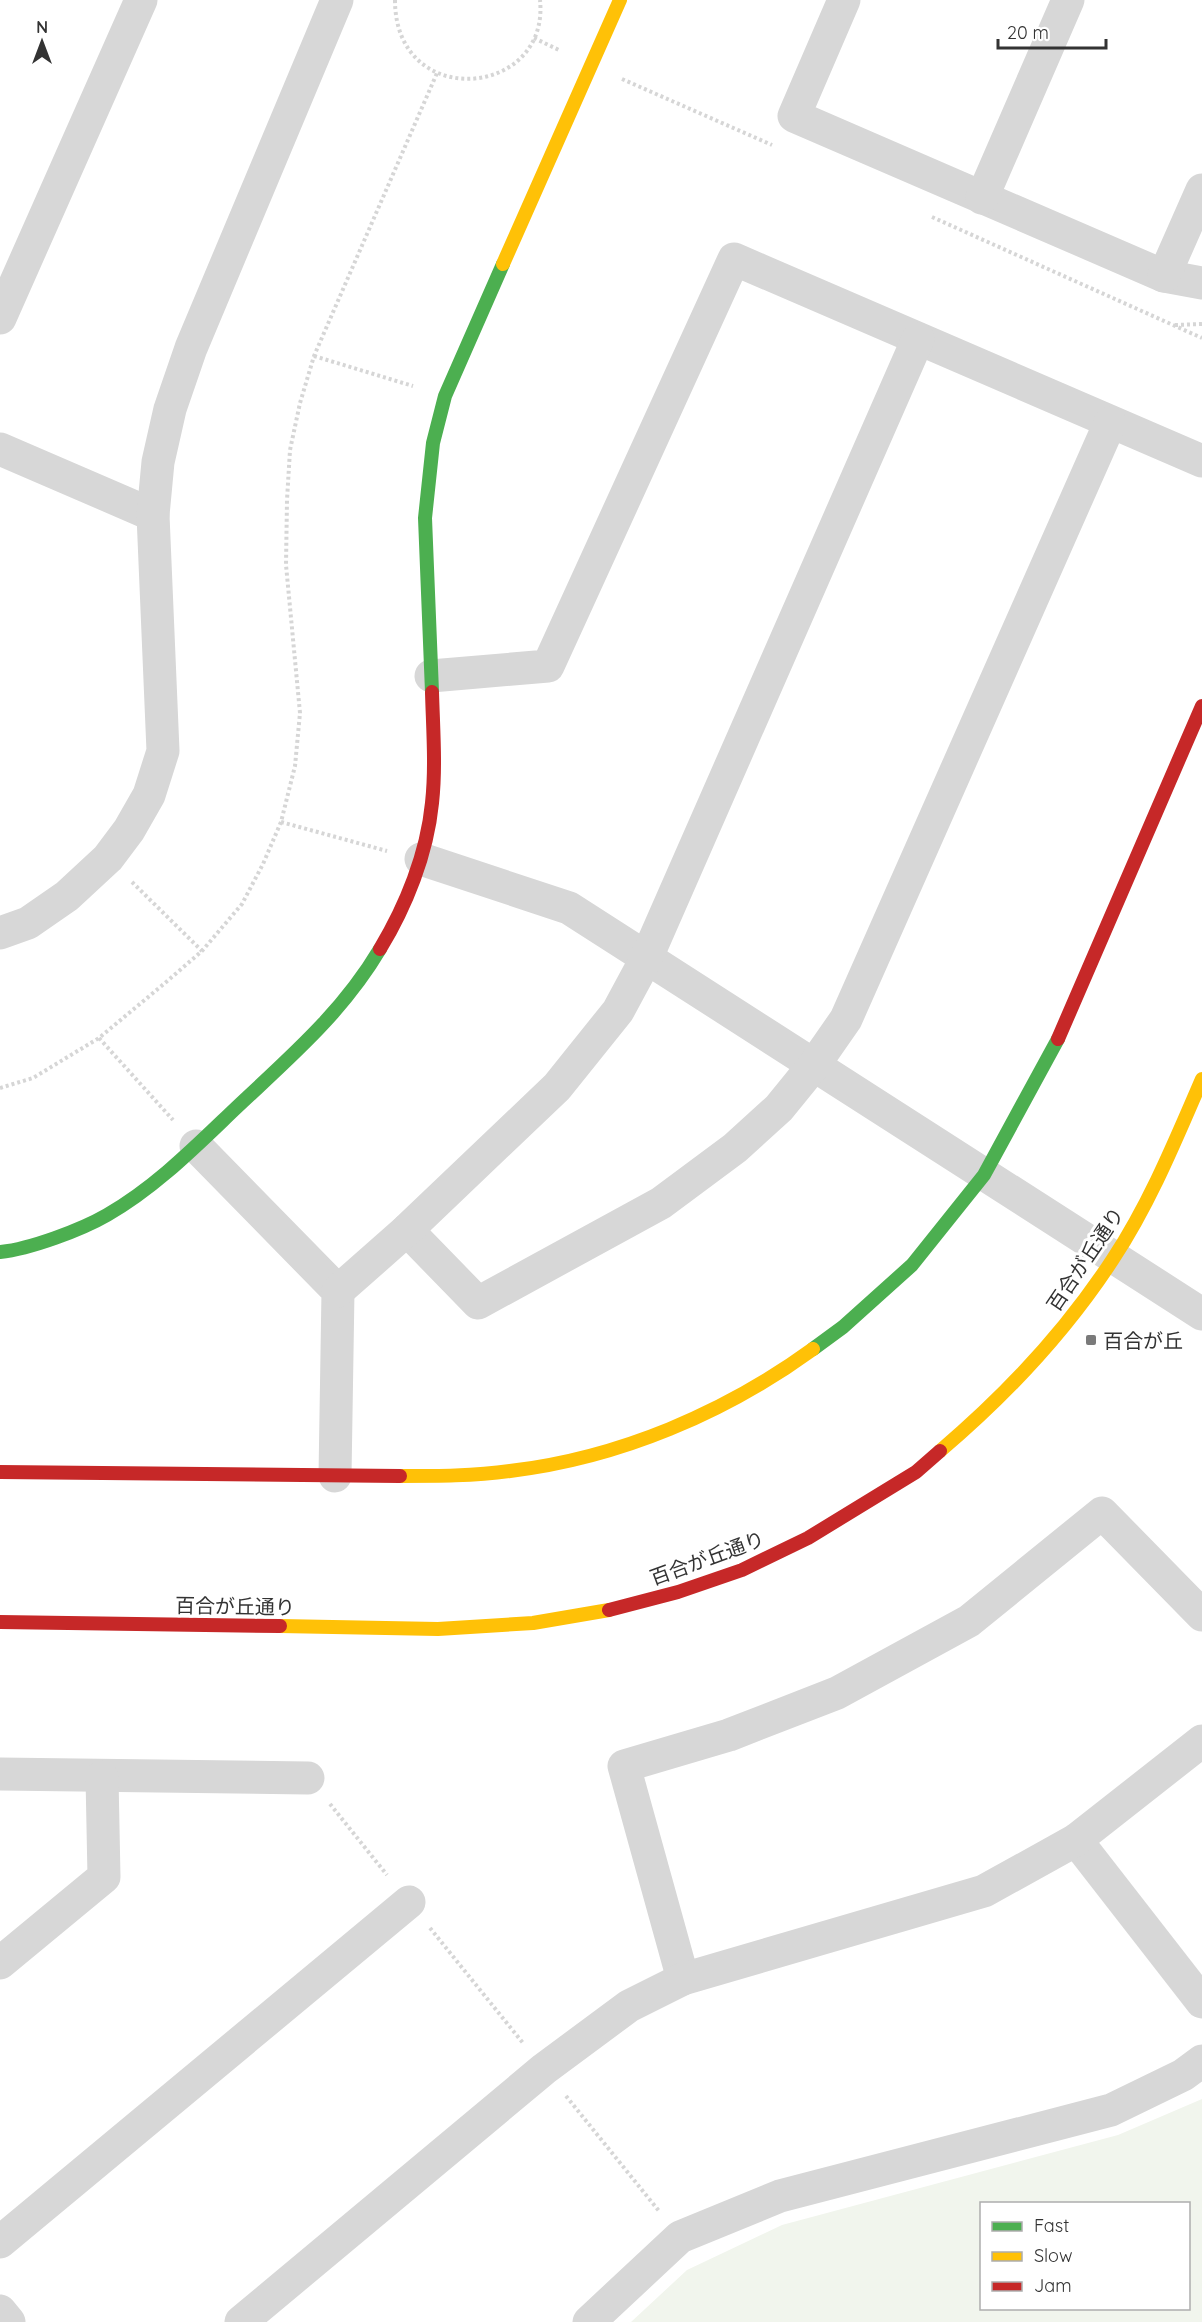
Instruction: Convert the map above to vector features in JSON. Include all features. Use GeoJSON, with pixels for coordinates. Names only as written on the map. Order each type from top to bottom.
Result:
{"type":"FeatureCollection","features":[{"type":"Feature","properties":{"kind":"street"},"geometry":{"type":"LineString","coordinates":[[0,318],[141,0]]}},
{"type":"Feature","properties":{"kind":"street"},"geometry":{"type":"LineString","coordinates":[[0,1252],[54,1238],[106,1216],[144,1191],[196,1146],[328,1021],[364,976],[390,932],[421,860],[432,803],[431,676],[425,518],[433,443],[445,396],[620,0]]}},
{"type":"Feature","properties":{"kind":"street"},"geometry":{"type":"LineString","coordinates":[[844,0],[794,116],[1164,276],[1202,283]]}},
{"type":"Feature","properties":{"kind":"street"},"geometry":{"type":"LineString","coordinates":[[982,198],[1068,0]]}},
{"type":"Feature","properties":{"kind":"street"},"geometry":{"type":"LineString","coordinates":[[0,933],[28,923],[67,896],[108,858],[129,830],[149,795],[163,751],[153,515],[158,462],[170,409],[191,348],[328,3]]}},
{"type":"Feature","properties":{"kind":"street"},"geometry":{"type":"LineString","coordinates":[[1164,276],[1202,190]]}},
{"type":"Feature","properties":{"kind":"street"},"geometry":{"type":"LineString","coordinates":[[431,676],[548,666],[734,259],[1202,461]]}},
{"type":"Feature","properties":{"kind":"street"},"geometry":{"type":"LineString","coordinates":[[338,1291],[407,1230],[557,1087],[618,1011],[646,959],[918,339]]}},
{"type":"Feature","properties":{"kind":"street"},"geometry":{"type":"LineString","coordinates":[[407,1230],[478,1303],[661,1203],[735,1148],[779,1108],[814,1065],[846,1019],[1110,423]]}},
{"type":"Feature","properties":{"kind":"street"},"geometry":{"type":"LineString","coordinates":[[0,449],[153,515]]}},
{"type":"Feature","properties":{"kind":"street"},"geometry":{"type":"LineString","coordinates":[[0,1472],[448,1476],[511,1472],[585,1457],[661,1433],[715,1409],[787,1368],[843,1327],[912,1265],[984,1175],[1055,1047],[1202,706]]}},
{"type":"Feature","properties":{"kind":"street"},"geometry":{"type":"LineString","coordinates":[[421,860],[569,908],[1202,1314]]}},
{"type":"Feature","properties":{"kind":"street","name":"百合が丘通り"},"geometry":{"type":"LineString","coordinates":[[0,1622],[438,1629],[533,1623],[609,1610],[678,1592],[742,1570],[808,1538],[916,1472],[1017,1380],[1068,1321],[1114,1258],[1141,1210],[1202,1080]]}},
{"type":"Feature","properties":{"kind":"street"},"geometry":{"type":"LineString","coordinates":[[196,1146],[338,1291],[335,1476]]}},
{"type":"Feature","properties":{"kind":"street"},"geometry":{"type":"LineString","coordinates":[[683,1978],[624,1766],[729,1735],[837,1693],[969,1621],[1102,1513],[1202,1615]]}},
{"type":"Feature","properties":{"kind":"street"},"geometry":{"type":"LineString","coordinates":[[241,2322],[544,2069],[629,2006],[683,1978],[984,1892],[1076,1840],[1202,1741]]}},
{"type":"Feature","properties":{"kind":"street"},"geometry":{"type":"LineString","coordinates":[[0,1774],[308,1778]]}},
{"type":"Feature","properties":{"kind":"street"},"geometry":{"type":"LineString","coordinates":[[0,1963],[104,1877],[102,1777]]}},
{"type":"Feature","properties":{"kind":"street"},"geometry":{"type":"LineString","coordinates":[[1076,1840],[1202,2002]]}},
{"type":"Feature","properties":{"kind":"street"},"geometry":{"type":"LineString","coordinates":[[0,2242],[409,1902]]}},
{"type":"Feature","properties":{"kind":"street"},"geometry":{"type":"LineString","coordinates":[[589,2322],[680,2237],[780,2196],[1111,2110],[1183,2075],[1202,2061]]}},
{"type":"Feature","properties":{"kind":"street"},"geometry":{"type":"LineString","coordinates":[[0,2311],[9,2322]]}},
{"type":"Feature","properties":{"kind":"path"},"geometry":{"type":"LineString","coordinates":[[395,0],[395,18],[400,37],[411,54],[437,73],[461,80],[479,79],[512,66],[534,38],[539,21],[540,0]]}},
{"type":"Feature","properties":{"kind":"path"},"geometry":{"type":"LineString","coordinates":[[534,38],[776,147]]}},
{"type":"Feature","properties":{"kind":"path"},"geometry":{"type":"LineString","coordinates":[[0,1088],[33,1078],[99,1038],[202,951],[242,904],[263,864],[281,822],[295,766],[300,713],[286,565],[291,450],[298,412],[314,356],[437,73]]}},
{"type":"Feature","properties":{"kind":"path"},"geometry":{"type":"LineString","coordinates":[[926,214],[1202,338]]}},
{"type":"Feature","properties":{"kind":"path"},"geometry":{"type":"LineString","coordinates":[[1171,325],[1202,324]]}},
{"type":"Feature","properties":{"kind":"path"},"geometry":{"type":"LineString","coordinates":[[314,356],[445,396]]}},
{"type":"Feature","properties":{"kind":"path"},"geometry":{"type":"LineString","coordinates":[[281,822],[421,860]]}},
{"type":"Feature","properties":{"kind":"path"},"geometry":{"type":"LineString","coordinates":[[108,858],[202,951]]}},
{"type":"Feature","properties":{"kind":"path"},"geometry":{"type":"LineString","coordinates":[[99,1038],[196,1146]]}},
{"type":"Feature","properties":{"kind":"path"},"geometry":{"type":"LineString","coordinates":[[308,1778],[680,2237]]}},
{"type":"Feature","properties":{"kind":"shaded area"},"geometry":{"type":"Polygon","coordinates":[[[1202,2099],[1202,2322],[631,2322],[687,2270],[782,2225],[1118,2135],[1202,2099]]]}},
{"type":"Feature","properties":{"kind":"traffic: fast"},"geometry":{"type":"LineString","coordinates":[[432,692],[425,518],[433,443],[445,396],[503,264]]}},
{"type":"Feature","properties":{"kind":"traffic: fast"},"geometry":{"type":"LineString","coordinates":[[0,1252],[40,1243],[84,1227],[125,1204],[159,1179],[296,1052],[349,994],[380,949]]}},
{"type":"Feature","properties":{"kind":"traffic: fast"},"geometry":{"type":"LineString","coordinates":[[813,1349],[843,1327],[912,1265],[984,1175],[1058,1039]]}},
{"type":"Feature","properties":{"kind":"traffic: slow"},"geometry":{"type":"LineString","coordinates":[[503,264],[620,0]]}},
{"type":"Feature","properties":{"kind":"traffic: slow"},"geometry":{"type":"LineString","coordinates":[[940,1451],[988,1408],[1034,1361],[1095,1286],[1151,1193],[1202,1079]]}},
{"type":"Feature","properties":{"kind":"traffic: slow"},"geometry":{"type":"LineString","coordinates":[[400,1476],[469,1475],[510,1471],[551,1465],[631,1444],[707,1412],[744,1393],[813,1349]]}},
{"type":"Feature","properties":{"kind":"traffic: slow"},"geometry":{"type":"LineString","coordinates":[[280,1626],[438,1629],[533,1623],[609,1610]]}},
{"type":"Feature","properties":{"kind":"traffic: jam"},"geometry":{"type":"LineString","coordinates":[[380,949],[414,879],[429,822],[434,776],[432,692]]}},
{"type":"Feature","properties":{"kind":"traffic: jam"},"geometry":{"type":"LineString","coordinates":[[1058,1039],[1202,706]]}},
{"type":"Feature","properties":{"kind":"traffic: jam"},"geometry":{"type":"LineString","coordinates":[[609,1610],[678,1592],[742,1570],[808,1538],[916,1472],[940,1451]]}},
{"type":"Feature","properties":{"kind":"traffic: jam"},"geometry":{"type":"LineString","coordinates":[[0,1472],[400,1476]]}},
{"type":"Feature","properties":{"kind":"traffic: jam"},"geometry":{"type":"LineString","coordinates":[[0,1622],[280,1626]]}},
{"type":"Feature","properties":{"kind":"place","name":"百合が丘"},"geometry":{"type":"Point","coordinates":[1091,1340]}}]}
